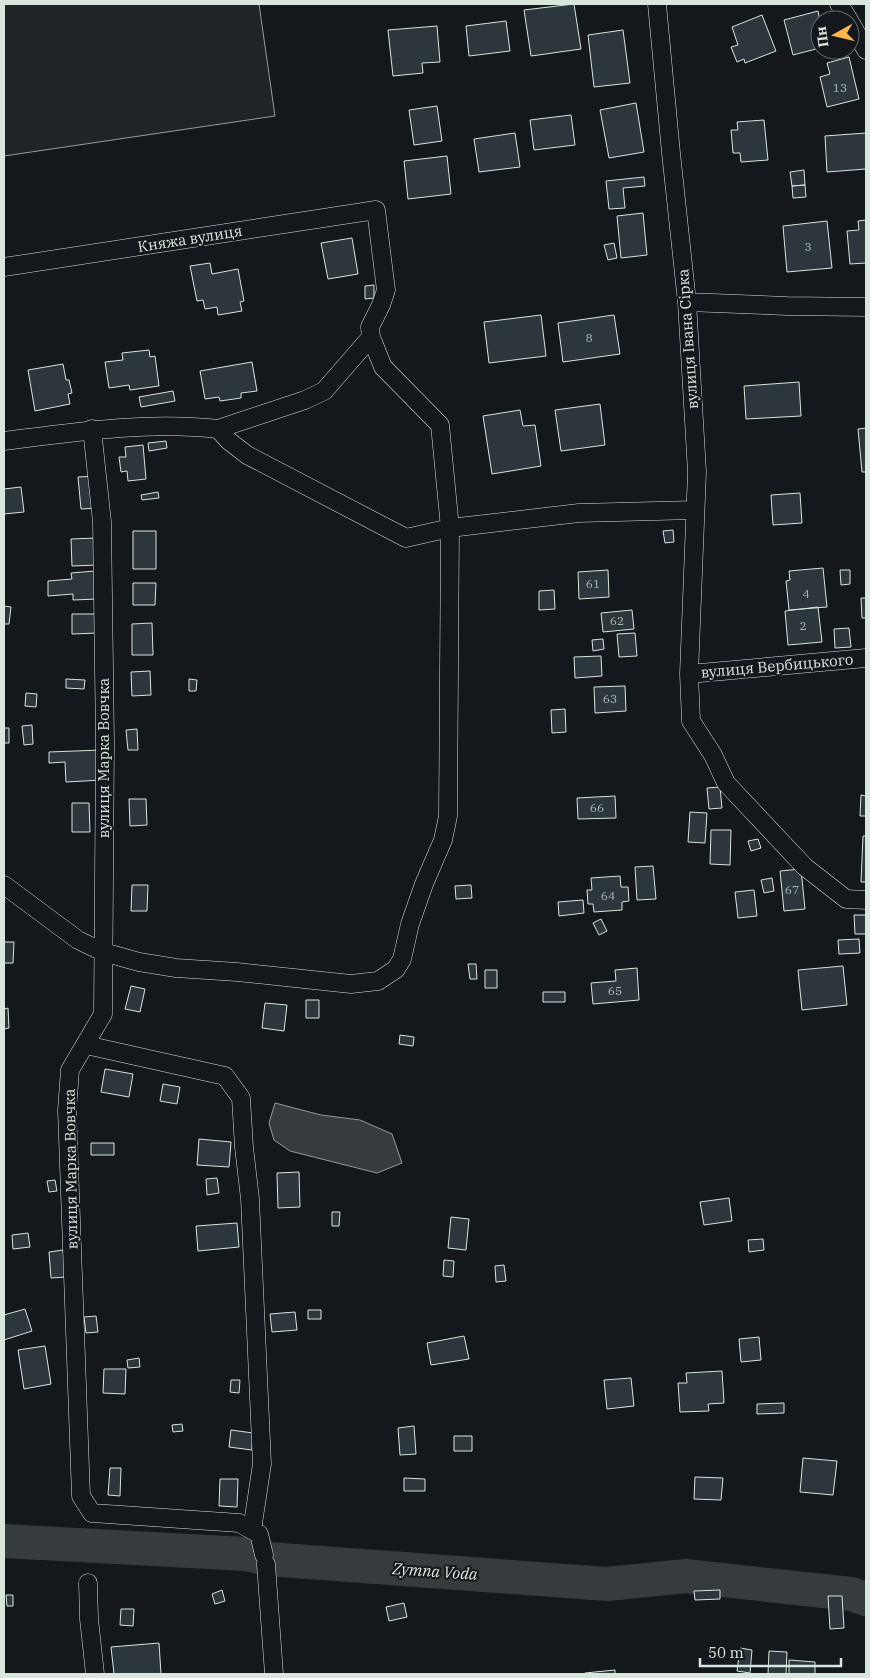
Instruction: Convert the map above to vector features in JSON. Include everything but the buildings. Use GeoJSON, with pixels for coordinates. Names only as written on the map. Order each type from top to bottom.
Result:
{"type":"FeatureCollection","features":[{"type":"Feature","properties":{"kind":"street","name":"вулиця Івана Сірка"},"geometry":{"type":"LineString","coordinates":[[657,4],[687,302],[697,472],[689,674],[691,721],[713,755],[726,783],[805,867],[846,899],[866,900]]}},
{"type":"Feature","properties":{"kind":"street","name":"Княжа вулиця"},"geometry":{"type":"LineString","coordinates":[[4,267],[376,210],[386,290],[370,327],[371,337]]}},
{"type":"Feature","properties":{"kind":"street"},"geometry":{"type":"LineString","coordinates":[[687,302],[866,307]]}},
{"type":"Feature","properties":{"kind":"street"},"geometry":{"type":"LineString","coordinates":[[4,441],[92,429],[173,425],[218,429],[324,392],[371,337],[383,367],[440,425],[450,528],[448,816],[443,840],[424,884],[410,924],[402,959],[396,969],[378,981],[351,984],[237,972],[176,968],[140,962],[103,952],[78,940],[4,885]]}},
{"type":"Feature","properties":{"kind":"street","name":"вулиця Марка Вовчка"},"geometry":{"type":"LineString","coordinates":[[92,429],[102,532],[105,742],[102,1014],[70,1070],[67,1110],[81,1496],[92,1513],[239,1523],[252,1530]]}},
{"type":"Feature","properties":{"kind":"street"},"geometry":{"type":"LineString","coordinates":[[218,429],[229,441],[247,455],[406,538],[450,528],[579,513],[695,510]]}},
{"type":"Feature","properties":{"kind":"street","name":"вулиця Вербицького"},"geometry":{"type":"LineString","coordinates":[[689,674],[866,658]]}},
{"type":"Feature","properties":{"kind":"street"},"geometry":{"type":"LineString","coordinates":[[86,1045],[225,1076],[241,1098],[250,1199],[262,1464],[252,1530],[259,1534],[265,1560],[274,1674]]}},
{"type":"Feature","properties":{"kind":"street"},"geometry":{"type":"LineString","coordinates":[[88,1583],[88,1619],[95,1674]]}},
{"type":"Feature","properties":{"kind":"shaded area"},"geometry":{"type":"Polygon","coordinates":[[[4,4],[259,4],[275,116],[4,156],[4,4]]]}},
{"type":"Feature","properties":{"kind":"shaded area"},"geometry":{"type":"Polygon","coordinates":[[[275,1103],[321,1115],[360,1120],[392,1134],[402,1163],[377,1173],[290,1151],[274,1140],[269,1123],[275,1103]]]}},
{"type":"Feature","properties":{"kind":"waterway","name":"Zymna Voda"},"geometry":{"type":"LineString","coordinates":[[4,1541],[245,1554],[268,1559],[607,1584],[686,1576],[851,1594],[866,1599]]}}]}
